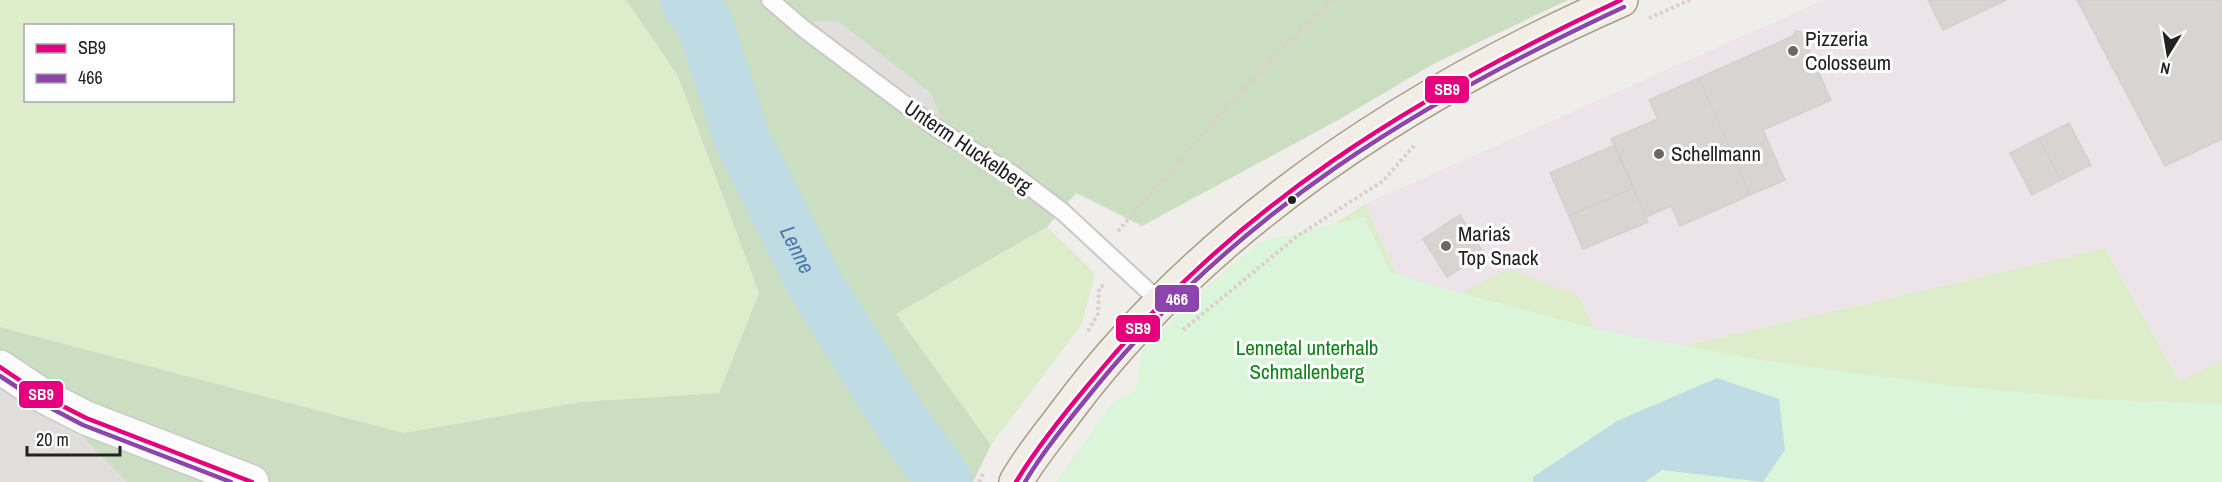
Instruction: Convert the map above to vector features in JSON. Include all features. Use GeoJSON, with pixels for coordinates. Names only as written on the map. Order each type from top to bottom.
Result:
{"type":"FeatureCollection","features":[{"type":"Feature","properties":{"kind":"main road"},"geometry":{"type":"LineString","coordinates":[[1016,482],[1100,367],[1160,302],[1210,255],[1290,191],[1365,137],[1454,83],[1567,24],[1632,10]]}},
{"type":"Feature","properties":{"kind":"street"},"geometry":{"type":"LineString","coordinates":[[0,367],[45,397],[86,418],[252,482]]}},
{"type":"Feature","properties":{"kind":"lane","name":"Unterm Huckelberg"},"geometry":{"type":"LineString","coordinates":[[770,0],[804,29],[939,130],[1014,175],[1063,213],[1160,302]]}},
{"type":"Feature","properties":{"kind":"path"},"geometry":{"type":"LineString","coordinates":[[1103,249],[1232,100],[1331,0]]}},
{"type":"Feature","properties":{"kind":"path"},"geometry":{"type":"LineString","coordinates":[[1632,10],[1690,0]]}},
{"type":"Feature","properties":{"kind":"path"},"geometry":{"type":"LineString","coordinates":[[1180,332],[1296,237],[1383,180],[1416,144]]}},
{"type":"Feature","properties":{"kind":"path"},"geometry":{"type":"LineString","coordinates":[[1081,339],[1098,315],[1099,288]]}},
{"type":"Feature","properties":{"kind":"shaded area"},"geometry":{"type":"Polygon","coordinates":[[[1824,0],[2222,0],[2222,361],[2179,381],[2105,248],[1610,363],[1415,316],[1365,204],[1824,0]]]}},
{"type":"Feature","properties":{"kind":"shaded area"},"geometry":{"type":"Polygon","coordinates":[[[811,21],[838,21],[931,93],[943,123],[811,21]]]}},
{"type":"Feature","properties":{"kind":"shaded area"},"geometry":{"type":"Polygon","coordinates":[[[0,353],[111,465],[127,482],[0,482],[0,353]]]}},
{"type":"Feature","properties":{"kind":"green space"},"geometry":{"type":"Polygon","coordinates":[[[0,0],[626,0],[678,76],[759,293],[719,393],[581,402],[404,433],[0,327],[0,0]]]}},
{"type":"Feature","properties":{"kind":"green space"},"geometry":{"type":"Polygon","coordinates":[[[626,0],[1568,0],[1435,63],[1340,119],[1142,226],[1076,193],[1047,227],[896,314],[991,445],[973,482],[127,482],[0,352],[0,327],[404,433],[581,402],[719,393],[759,293],[678,76],[626,0]]]}},
{"type":"Feature","properties":{"kind":"green space","name":"Lennetal unterhalb Schmallenberg"},"geometry":{"type":"Polygon","coordinates":[[[1365,204],[1415,316],[1509,269],[1578,295],[1610,363],[2105,248],[2179,381],[2222,361],[2222,482],[1072,482],[1256,275],[1365,204]]]}},
{"type":"Feature","properties":{"kind":"green space","name":"Lennetal unterhalb Schmallenberg"},"geometry":{"type":"Polygon","coordinates":[[[1364,217],[1390,271],[1435,286],[1604,331],[1767,361],[1946,385],[2091,399],[2222,404],[2222,482],[1056,482],[1112,403],[1135,391],[1143,349],[1204,289],[1261,241],[1364,217]]]}},
{"type":"Feature","properties":{"kind":"green space"},"geometry":{"type":"Polygon","coordinates":[[[1047,227],[1095,273],[1082,324],[991,445],[896,314],[1047,227]]]}},
{"type":"Feature","properties":{"kind":"water"},"geometry":{"type":"Polygon","coordinates":[[[1717,378],[1779,399],[1785,450],[1763,482],[1662,470],[1645,482],[1533,482],[1533,477],[1617,421],[1717,378]]]}},
{"type":"Feature","properties":{"kind":"building"},"geometry":{"type":"Polygon","coordinates":[[[1928,0],[2006,0],[1943,30],[1928,0]]]}},
{"type":"Feature","properties":{"kind":"building"},"geometry":{"type":"Polygon","coordinates":[[[2077,0],[2222,0],[2222,139],[2165,166],[2077,0]]]}},
{"type":"Feature","properties":{"kind":"building"},"geometry":{"type":"Polygon","coordinates":[[[1795,31],[1801,32],[1831,100],[1763,130],[1785,180],[1750,195],[1699,78],[1793,36],[1795,31]]]}},
{"type":"Feature","properties":{"kind":"building"},"geometry":{"type":"Polygon","coordinates":[[[1699,78],[1750,195],[1680,226],[1671,206],[1646,217],[1611,139],[1658,119],[1649,100],[1699,78]]]}},
{"type":"Feature","properties":{"kind":"building"},"geometry":{"type":"Polygon","coordinates":[[[2069,123],[2091,165],[2061,180],[2039,138],[2069,123]]]}},
{"type":"Feature","properties":{"kind":"building"},"geometry":{"type":"Polygon","coordinates":[[[2039,138],[2061,180],[2032,195],[2010,153],[2039,138]]]}},
{"type":"Feature","properties":{"kind":"building"},"geometry":{"type":"Polygon","coordinates":[[[1615,145],[1634,187],[1569,216],[1550,173],[1615,145]]]}},
{"type":"Feature","properties":{"kind":"building"},"geometry":{"type":"Polygon","coordinates":[[[1633,188],[1648,222],[1583,249],[1569,216],[1633,188]]]}},
{"type":"Feature","properties":{"kind":"building"},"geometry":{"type":"Polygon","coordinates":[[[1460,215],[1484,254],[1447,277],[1423,239],[1460,215]]]}},
{"type":"Feature","properties":{"kind":"waterway","name":"Lenne"},"geometry":{"type":"LineString","coordinates":[[688,0],[706,26],[742,139],[816,286],[900,420],[945,482]]}},
{"type":"Feature","properties":{"kind":"transit line","name":"SB9"},"geometry":{"type":"LineString","coordinates":[[1016,482],[1060,419],[1145,320],[1205,262],[1267,209],[1332,161],[1401,116],[1472,75],[1621,0]]}},
{"type":"Feature","properties":{"kind":"transit line","name":"466"},"geometry":{"type":"LineString","coordinates":[[1025,482],[1041,457],[1095,388],[1151,324],[1210,267],[1272,214],[1337,166],[1405,122],[1549,43],[1624,7]]}},
{"type":"Feature","properties":{"kind":"transit line","name":"SB9"},"geometry":{"type":"LineString","coordinates":[[0,367],[45,397],[86,418],[252,482]]}},
{"type":"Feature","properties":{"kind":"transit line","name":"466"},"geometry":{"type":"LineString","coordinates":[[0,376],[41,403],[83,425],[231,482]]}},
{"type":"Feature","properties":{"kind":"place","name":"Pizzeria Colosseum"},"geometry":{"type":"Point","coordinates":[1793,51]}},
{"type":"Feature","properties":{"kind":"place","name":"Schellmann"},"geometry":{"type":"Point","coordinates":[1659,154]}},
{"type":"Feature","properties":{"kind":"place","name":"Maria´s Top Snack"},"geometry":{"type":"Point","coordinates":[1446,246]}}]}
